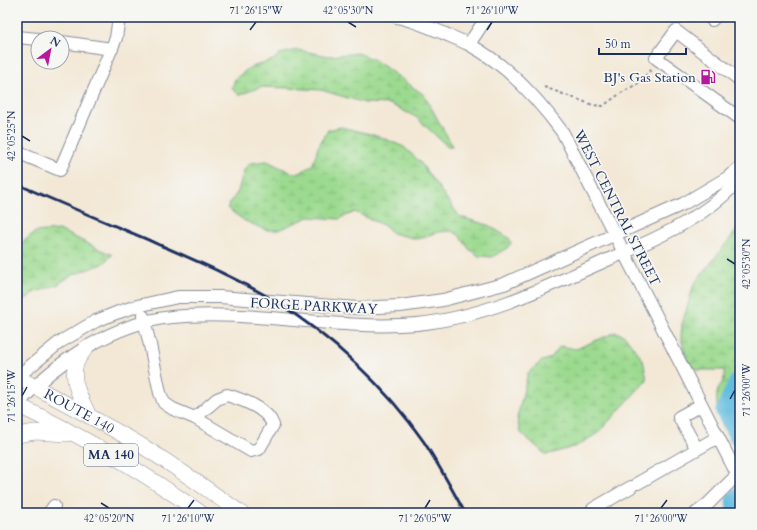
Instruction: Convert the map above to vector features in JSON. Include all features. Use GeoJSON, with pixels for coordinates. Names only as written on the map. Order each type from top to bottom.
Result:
{"type":"FeatureCollection","features":[{"type":"Feature","properties":{"kind":"main road"},"geometry":{"type":"LineString","coordinates":[[86,348],[78,359],[74,374],[78,391],[89,416]]}},
{"type":"Feature","properties":{"kind":"main road","name":"ROUTE 140"},"geometry":{"type":"LineString","coordinates":[[17,377],[133,441],[189,476],[241,513]]}},
{"type":"Feature","properties":{"kind":"main road","name":"ROUTE 140"},"geometry":{"type":"LineString","coordinates":[[17,405],[78,436],[157,484],[201,513]]}},
{"type":"Feature","properties":{"kind":"main road"},"geometry":{"type":"LineString","coordinates":[[17,435],[45,432],[78,436]]}},
{"type":"Feature","properties":{"kind":"street"},"geometry":{"type":"LineString","coordinates":[[17,152],[60,170],[118,34],[119,17]]}},
{"type":"Feature","properties":{"kind":"street","name":"WEST CENTRAL STREET"},"geometry":{"type":"LineString","coordinates":[[397,17],[432,28],[469,44],[497,62],[543,107],[563,133],[614,236],[739,478]]}},
{"type":"Feature","properties":{"kind":"street"},"geometry":{"type":"LineString","coordinates":[[469,44],[487,17]]}},
{"type":"Feature","properties":{"kind":"street"},"geometry":{"type":"LineString","coordinates":[[740,80],[676,30],[656,58],[740,117]]}},
{"type":"Feature","properties":{"kind":"street"},"geometry":{"type":"LineString","coordinates":[[17,37],[30,38]]}},
{"type":"Feature","properties":{"kind":"street"},"geometry":{"type":"LineString","coordinates":[[70,43],[112,49]]}},
{"type":"Feature","properties":{"kind":"street","name":"FORGE PARKWAY"},"geometry":{"type":"LineString","coordinates":[[17,377],[48,351],[87,326],[116,312],[178,297],[199,296],[274,300],[357,308],[400,306],[443,300],[504,284],[683,204],[727,178],[740,167]]}},
{"type":"Feature","properties":{"kind":"street","name":"FORGE PARKWAY"},"geometry":{"type":"LineString","coordinates":[[17,405],[34,387],[59,366],[86,348],[117,333],[144,323],[171,317],[214,315],[374,326],[418,324],[460,317],[500,305],[542,289],[624,253],[679,226],[714,205],[740,178]]}},
{"type":"Feature","properties":{"kind":"street"},"geometry":{"type":"LineString","coordinates":[[141,305],[160,393],[164,403],[173,410],[195,418],[251,451],[259,449],[272,425],[270,418],[257,408],[237,398],[227,395],[217,399],[195,418]]}},
{"type":"Feature","properties":{"kind":"street"},"geometry":{"type":"LineString","coordinates":[[697,449],[679,417],[702,405]]}},
{"type":"Feature","properties":{"kind":"street"},"geometry":{"type":"LineString","coordinates":[[593,509],[718,437]]}},
{"type":"Feature","properties":{"kind":"street"},"geometry":{"type":"LineString","coordinates":[[696,513],[739,478]]}},
{"type":"Feature","properties":{"kind":"path"},"geometry":{"type":"LineString","coordinates":[[544,87],[593,105],[603,106],[637,84],[654,67]]}},
{"type":"Feature","properties":{"kind":"green space"},"geometry":{"type":"Polygon","coordinates":[[[297,50],[329,56],[358,53],[375,60],[424,95],[452,145],[451,147],[447,146],[416,117],[390,104],[365,103],[321,90],[261,87],[239,95],[232,88],[235,79],[249,68],[273,60],[280,54],[297,50]]]}},
{"type":"Feature","properties":{"kind":"green space"},"geometry":{"type":"Polygon","coordinates":[[[341,127],[378,136],[404,147],[420,162],[460,217],[488,225],[509,238],[511,243],[507,248],[492,257],[479,256],[470,250],[459,235],[452,231],[438,232],[417,239],[392,233],[387,227],[355,212],[339,219],[309,217],[278,230],[266,230],[245,221],[227,208],[238,191],[245,168],[250,163],[267,161],[292,173],[300,173],[313,164],[318,147],[328,130],[341,127]]]}},
{"type":"Feature","properties":{"kind":"green space"},"geometry":{"type":"Polygon","coordinates":[[[740,226],[740,448],[738,451],[722,424],[717,409],[717,393],[724,378],[724,370],[698,370],[688,363],[681,338],[682,324],[694,284],[740,226]]]}},
{"type":"Feature","properties":{"kind":"green space"},"geometry":{"type":"Polygon","coordinates":[[[59,230],[112,255],[103,264],[72,275],[57,285],[33,293],[17,307],[17,247],[35,232],[59,230]]]}},
{"type":"Feature","properties":{"kind":"green space"},"geometry":{"type":"Polygon","coordinates":[[[616,332],[625,336],[643,360],[647,380],[598,433],[577,446],[546,455],[520,432],[517,418],[528,373],[542,361],[551,358],[560,346],[576,349],[616,332]]]}},
{"type":"Feature","properties":{"kind":"waterway"},"geometry":{"type":"LineString","coordinates":[[740,381],[726,411],[740,438]]}},
{"type":"Feature","properties":{"kind":"waterway"},"geometry":{"type":"LineString","coordinates":[[737,513],[736,501],[740,496]]}},
{"type":"Feature","properties":{"kind":"railway"},"geometry":{"type":"LineString","coordinates":[[17,184],[229,276],[273,300],[315,329],[375,382],[409,422],[435,459],[465,513]]}},
{"type":"Feature","properties":{"kind":"place","name":"BJ's Gas Station"},"geometry":{"type":"Point","coordinates":[708,77]}}]}
